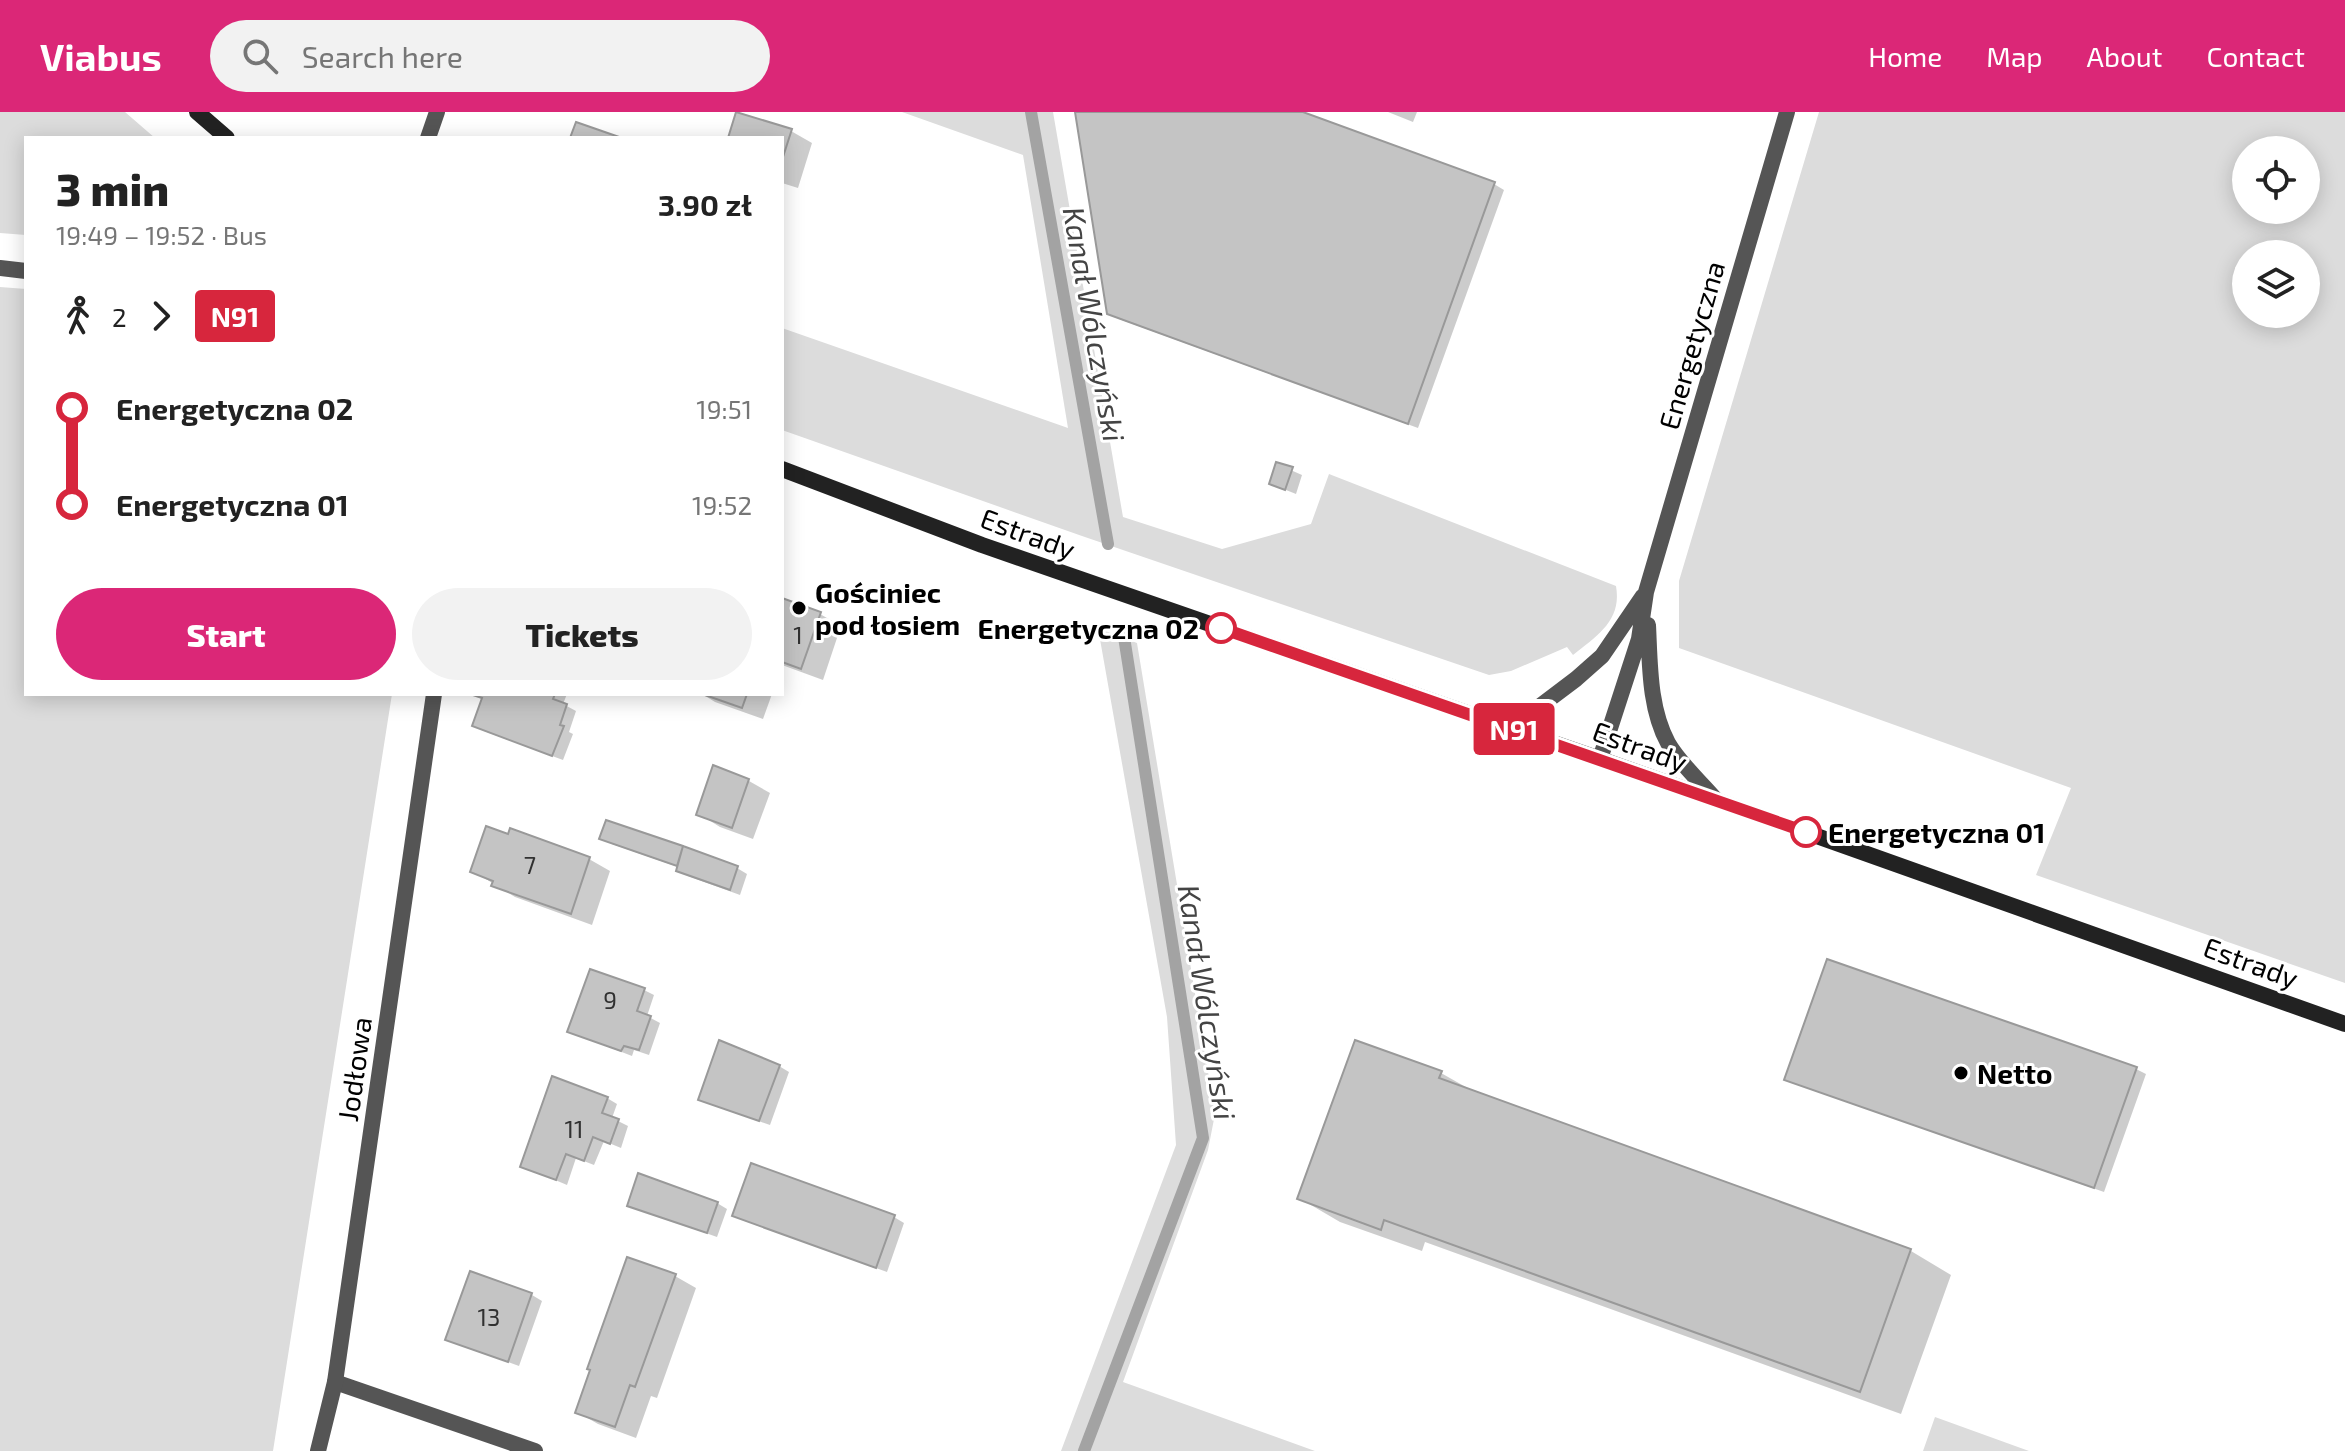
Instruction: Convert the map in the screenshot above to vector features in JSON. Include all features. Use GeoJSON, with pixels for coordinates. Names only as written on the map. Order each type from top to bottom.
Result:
{"type":"FeatureCollection","features":[{"type":"Feature","properties":{"kind":"main road"},"geometry":{"type":"LineString","coordinates":[[197,112],[225,136]]}},
{"type":"Feature","properties":{"kind":"main road","name":"Estrady"},"geometry":{"type":"LineString","coordinates":[[784,470],[982,545],[1600,759],[2345,1024]]}},
{"type":"Feature","properties":{"kind":"street"},"geometry":{"type":"LineString","coordinates":[[429,136],[437,112]]}},
{"type":"Feature","properties":{"kind":"street","name":"Energetyczna"},"geometry":{"type":"LineString","coordinates":[[1600,759],[1639,639],[1646,592],[1787,112]]}},
{"type":"Feature","properties":{"kind":"street"},"geometry":{"type":"LineString","coordinates":[[0,268],[24,271]]}},
{"type":"Feature","properties":{"kind":"street","name":"Energetyczna"},"geometry":{"type":"LineString","coordinates":[[1511,728],[1602,656],[1646,592]]}},
{"type":"Feature","properties":{"kind":"street","name":"Energetyczna"},"geometry":{"type":"LineString","coordinates":[[1646,592],[1652,689],[1659,720],[1669,743],[1717,801]]}},
{"type":"Feature","properties":{"kind":"street","name":"Jodłowa"},"geometry":{"type":"LineString","coordinates":[[318,1451],[335,1382],[434,696]]}},
{"type":"Feature","properties":{"kind":"street"},"geometry":{"type":"LineString","coordinates":[[335,1382],[535,1451]]}},
{"type":"Feature","properties":{"kind":"shaded area"},"geometry":{"type":"Polygon","coordinates":[[[0,112],[125,112],[153,136],[24,136],[24,235],[0,233],[0,112]]]}},
{"type":"Feature","properties":{"kind":"shaded area"},"geometry":{"type":"Polygon","coordinates":[[[902,112],[1053,112],[1123,517],[1222,549],[1311,524],[1329,474],[1616,586],[1615,608],[1606,626],[1573,655],[1567,647],[1511,671],[1489,675],[784,431],[784,329],[1068,428],[1023,155],[902,112]]]}},
{"type":"Feature","properties":{"kind":"shaded area"},"geometry":{"type":"Polygon","coordinates":[[[1819,112],[2345,112],[2345,983],[2036,875],[2071,788],[1679,648],[1679,581],[1819,112]]]}},
{"type":"Feature","properties":{"kind":"shaded area"},"geometry":{"type":"Polygon","coordinates":[[[0,287],[24,289],[24,696],[392,696],[273,1451],[0,1451],[0,287]]]}},
{"type":"Feature","properties":{"kind":"shaded area"},"geometry":{"type":"Polygon","coordinates":[[[1098,628],[1137,643],[1215,1114],[1208,1150],[1123,1382],[1315,1451],[1061,1451],[1176,1145],[1167,1017],[1098,628]]]}},
{"type":"Feature","properties":{"kind":"shaded area"},"geometry":{"type":"Polygon","coordinates":[[[1935,1417],[2029,1451],[1923,1451],[1935,1417]]]}},
{"type":"Feature","properties":{"kind":"building"},"geometry":{"type":"Polygon","coordinates":[[[736,112],[792,129],[784,154],[784,136],[729,136],[736,112]]]}},
{"type":"Feature","properties":{"kind":"building"},"geometry":{"type":"Polygon","coordinates":[[[1075,112],[1303,112],[1495,182],[1408,424],[1107,314],[1075,112]]]}},
{"type":"Feature","properties":{"kind":"building"},"geometry":{"type":"Polygon","coordinates":[[[576,122],[616,136],[571,136],[576,122]]]}},
{"type":"Feature","properties":{"kind":"building"},"geometry":{"type":"Polygon","coordinates":[[[1276,462],[1293,467],[1285,490],[1269,484],[1276,462]]]}},
{"type":"Feature","properties":{"kind":"building"},"geometry":{"type":"Polygon","coordinates":[[[784,599],[821,612],[801,669],[784,663],[784,599]]]}},
{"type":"Feature","properties":{"kind":"building"},"geometry":{"type":"Polygon","coordinates":[[[476,696],[554,696],[553,699],[567,704],[560,725],[564,726],[552,756],[472,726],[482,698],[476,696]]]}},
{"type":"Feature","properties":{"kind":"building"},"geometry":{"type":"Polygon","coordinates":[[[708,696],[746,696],[742,708],[708,696]]]}},
{"type":"Feature","properties":{"kind":"building"},"geometry":{"type":"Polygon","coordinates":[[[713,765],[749,779],[732,828],[696,815],[713,765]]]}},
{"type":"Feature","properties":{"kind":"building"},"geometry":{"type":"Polygon","coordinates":[[[606,820],[683,846],[677,866],[599,839],[606,820]]]}},
{"type":"Feature","properties":{"kind":"building"},"geometry":{"type":"Polygon","coordinates":[[[486,826],[508,834],[510,828],[590,857],[571,914],[491,886],[493,881],[470,872],[486,826]]]}},
{"type":"Feature","properties":{"kind":"building"},"geometry":{"type":"Polygon","coordinates":[[[683,846],[738,866],[730,890],[676,871],[683,846]]]}},
{"type":"Feature","properties":{"kind":"building","name":"Netto"},"geometry":{"type":"Polygon","coordinates":[[[1827,959],[2137,1067],[2094,1188],[1784,1080],[1827,959]]]}},
{"type":"Feature","properties":{"kind":"building"},"geometry":{"type":"Polygon","coordinates":[[[590,969],[645,988],[637,1011],[651,1016],[639,1050],[624,1046],[621,1051],[567,1032],[590,969]]]}},
{"type":"Feature","properties":{"kind":"building"},"geometry":{"type":"Polygon","coordinates":[[[719,1040],[780,1065],[759,1121],[698,1100],[719,1040]]]}},
{"type":"Feature","properties":{"kind":"building"},"geometry":{"type":"Polygon","coordinates":[[[1355,1040],[1442,1071],[1439,1078],[1911,1249],[1860,1392],[1384,1220],[1381,1230],[1297,1199],[1355,1040]]]}},
{"type":"Feature","properties":{"kind":"building"},"geometry":{"type":"Polygon","coordinates":[[[552,1076],[608,1097],[602,1113],[619,1119],[610,1144],[593,1137],[584,1161],[566,1154],[556,1180],[520,1167],[552,1076]]]}},
{"type":"Feature","properties":{"kind":"building"},"geometry":{"type":"Polygon","coordinates":[[[751,1163],[895,1215],[876,1268],[732,1216],[751,1163]]]}},
{"type":"Feature","properties":{"kind":"building"},"geometry":{"type":"Polygon","coordinates":[[[638,1173],[718,1202],[707,1233],[627,1206],[638,1173]]]}},
{"type":"Feature","properties":{"kind":"building"},"geometry":{"type":"Polygon","coordinates":[[[627,1257],[676,1274],[635,1387],[630,1385],[615,1427],[575,1413],[590,1370],[587,1369],[627,1257]]]}},
{"type":"Feature","properties":{"kind":"building"},"geometry":{"type":"Polygon","coordinates":[[[470,1271],[532,1293],[508,1362],[445,1340],[470,1271]]]}},
{"type":"Feature","properties":{"kind":"waterway","name":"Kanał Wólczyński"},"geometry":{"type":"LineString","coordinates":[[1031,112],[1108,544]]}},
{"type":"Feature","properties":{"kind":"waterway","name":"Kanał Wólczyński"},"geometry":{"type":"LineString","coordinates":[[1084,1451],[1203,1138],[1124,637]]}},
{"type":"Feature","properties":{"kind":"bus line","name":"N91"},"geometry":{"type":"LineString","coordinates":[[1221,628],[1806,832]]}},
{"type":"Feature","properties":{"kind":"place","name":"Gościniec pod łosiem"},"geometry":{"type":"Point","coordinates":[799,608]}},
{"type":"Feature","properties":{"kind":"place","name":"Energetyczna 02"},"geometry":{"type":"Point","coordinates":[1221,628]}},
{"type":"Feature","properties":{"kind":"place","name":"Energetyczna 01"},"geometry":{"type":"Point","coordinates":[1806,832]}},
{"type":"Feature","properties":{"kind":"place","name":"Netto"},"geometry":{"type":"Point","coordinates":[1961,1073]}}]}
